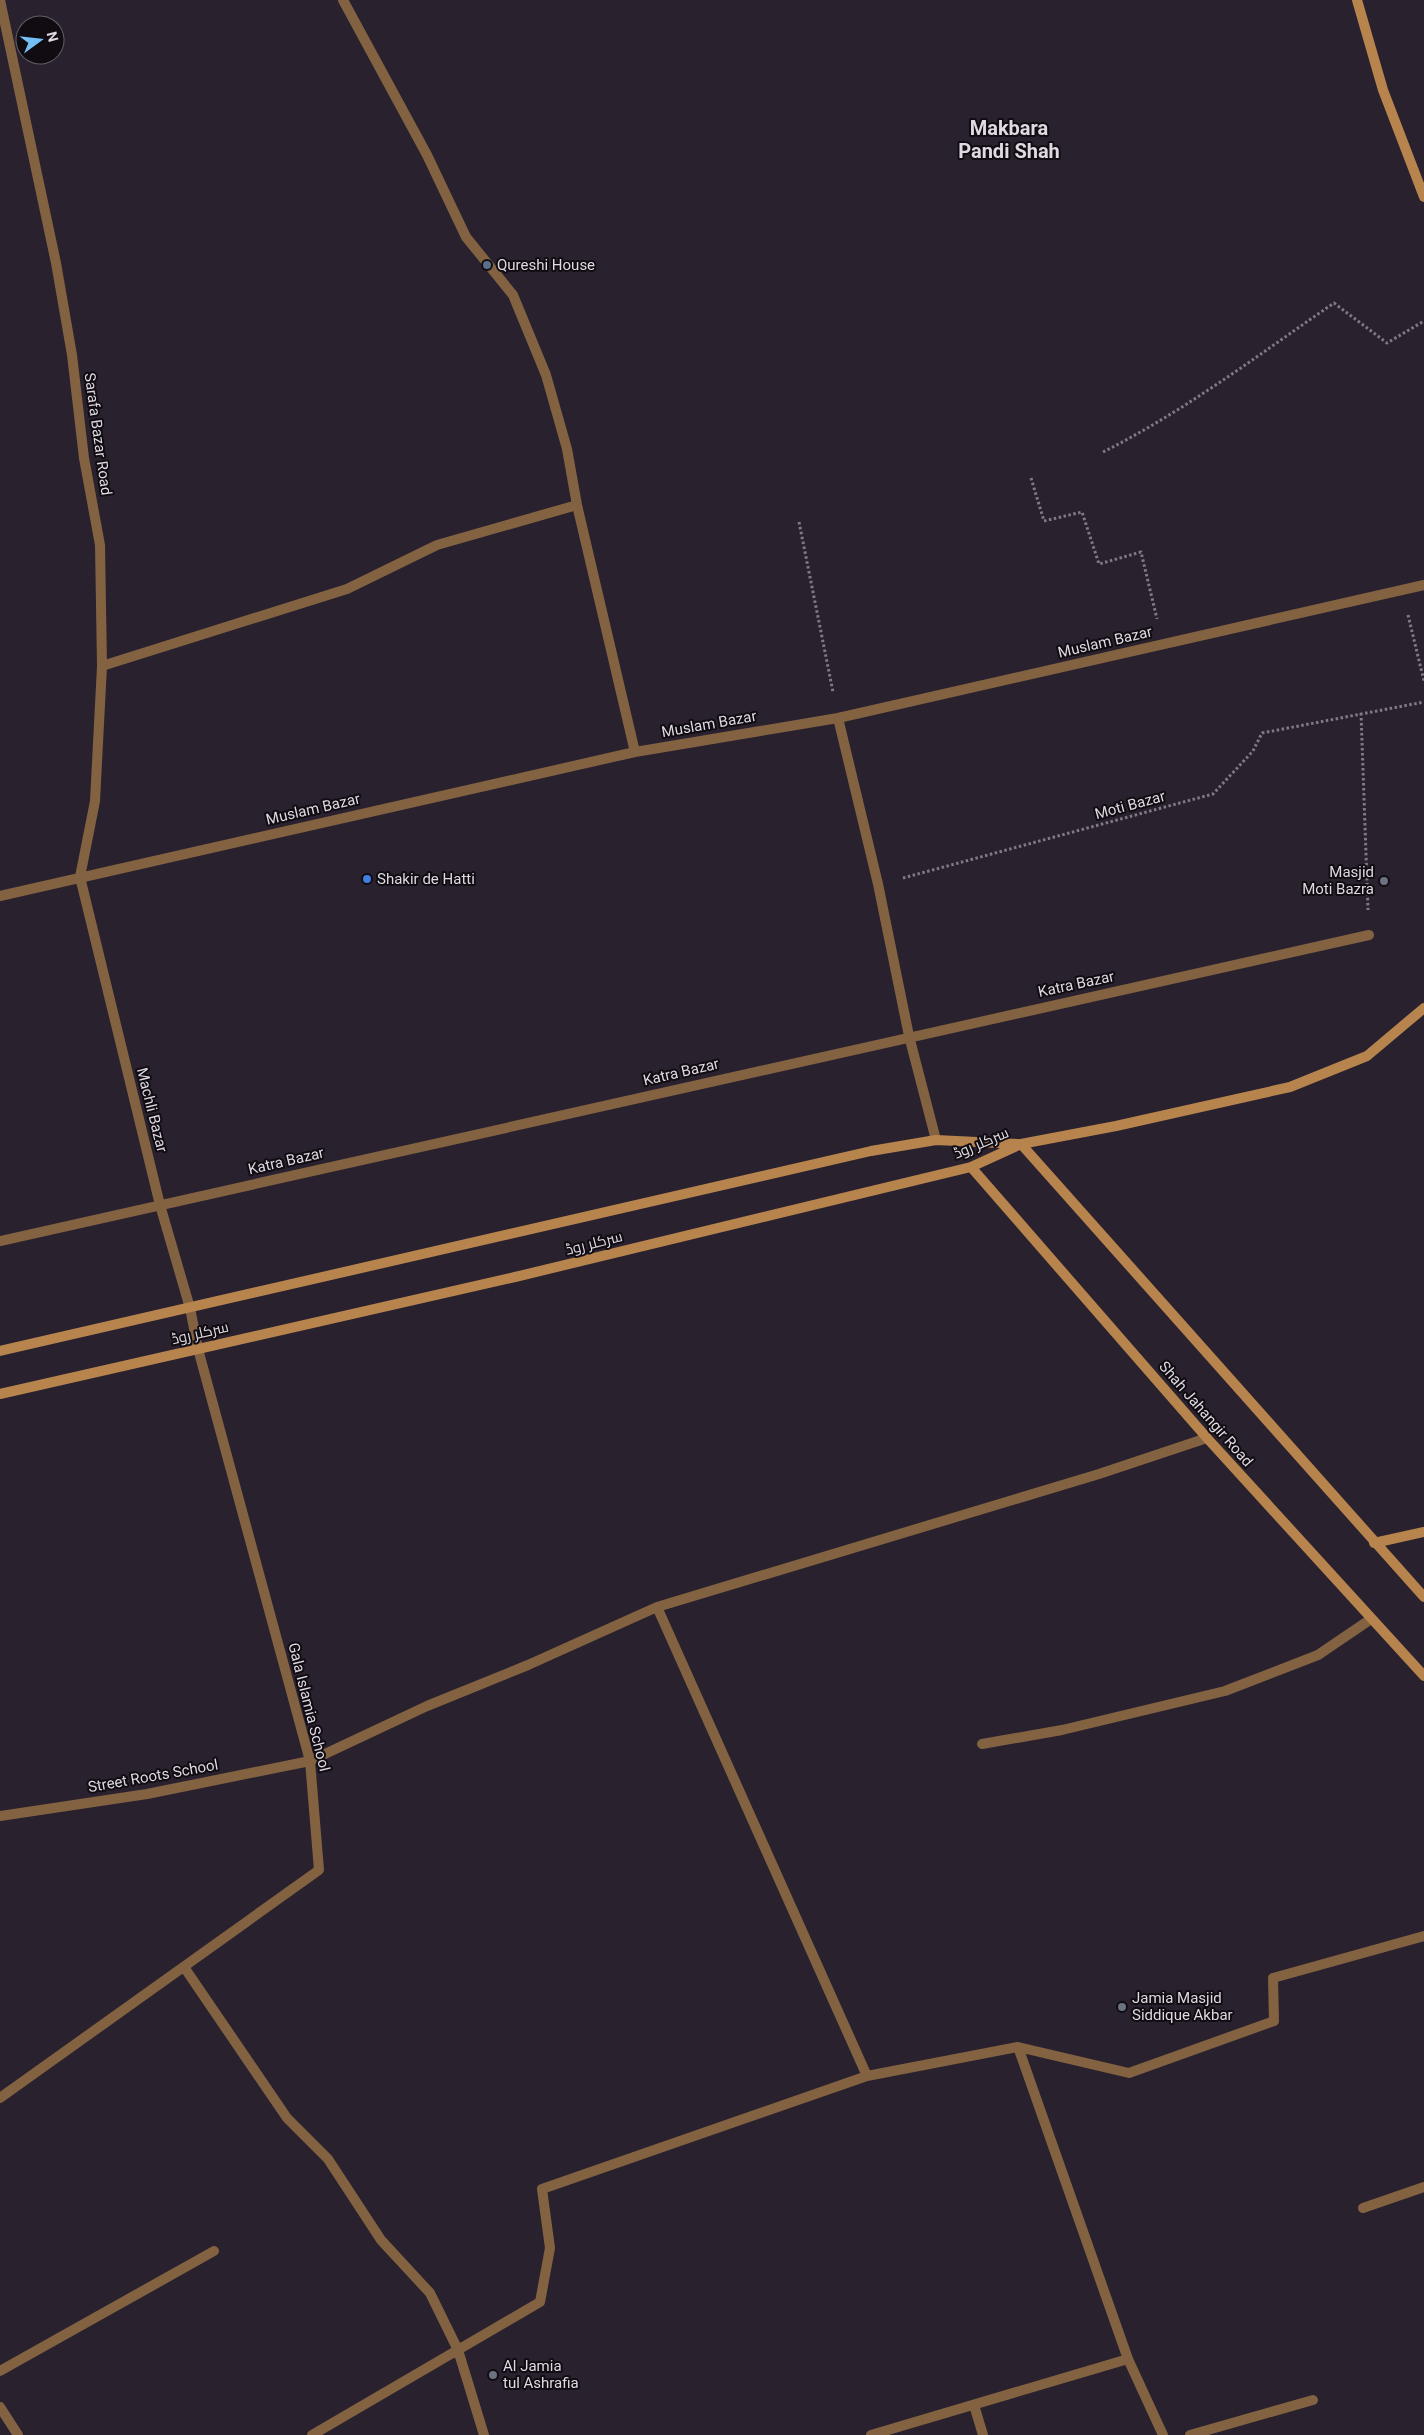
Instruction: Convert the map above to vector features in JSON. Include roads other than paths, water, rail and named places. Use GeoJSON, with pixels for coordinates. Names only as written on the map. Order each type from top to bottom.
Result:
{"type":"FeatureCollection","features":[{"type":"Feature","properties":{"kind":"street","name":"Sarafa Bazar Road"},"geometry":{"type":"LineString","coordinates":[[0,0],[56,263],[72,355],[84,458],[100,545],[102,666],[95,801],[80,878]]}},
{"type":"Feature","properties":{"kind":"street"},"geometry":{"type":"LineString","coordinates":[[343,0],[426,155],[466,237],[513,295],[546,375],[568,449],[577,505],[636,752]]}},
{"type":"Feature","properties":{"kind":"street"},"geometry":{"type":"LineString","coordinates":[[1357,0],[1383,90],[1424,197]]}},
{"type":"Feature","properties":{"kind":"street"},"geometry":{"type":"LineString","coordinates":[[102,666],[347,589],[437,545],[577,505]]}},
{"type":"Feature","properties":{"kind":"street","name":"Muslam Bazar"},"geometry":{"type":"LineString","coordinates":[[0,896],[636,752],[838,718],[1424,585]]}},
{"type":"Feature","properties":{"kind":"street"},"geometry":{"type":"LineString","coordinates":[[838,718],[878,884],[909,1036],[936,1140]]}},
{"type":"Feature","properties":{"kind":"street","name":"Machli Bazar"},"geometry":{"type":"LineString","coordinates":[[80,878],[160,1205],[190,1308],[198,1349]]}},
{"type":"Feature","properties":{"kind":"street","name":"Katra Bazar"},"geometry":{"type":"LineString","coordinates":[[0,1241],[909,1036],[1369,935]]}},
{"type":"Feature","properties":{"kind":"street"},"geometry":{"type":"LineString","coordinates":[[1021,1144],[1116,1126],[1290,1087],[1368,1056],[1424,1008]]}},
{"type":"Feature","properties":{"kind":"street","name":"سرکلر روڈ"},"geometry":{"type":"LineString","coordinates":[[0,1351],[871,1151],[936,1140],[1021,1144]]}},
{"type":"Feature","properties":{"kind":"street"},"geometry":{"type":"LineString","coordinates":[[1021,1144],[1424,1597]]}},
{"type":"Feature","properties":{"kind":"street","name":"سرکلر روڈ"},"geometry":{"type":"LineString","coordinates":[[0,1394],[515,1278],[971,1167],[1021,1144]]}},
{"type":"Feature","properties":{"kind":"street","name":"Shah Jahangir Road"},"geometry":{"type":"LineString","coordinates":[[971,1167],[1207,1438],[1424,1676]]}},
{"type":"Feature","properties":{"kind":"street","name":"Gala Islamia School"},"geometry":{"type":"LineString","coordinates":[[0,2098],[319,1870],[310,1761],[198,1349]]}},
{"type":"Feature","properties":{"kind":"street","name":"Street Roots School"},"geometry":{"type":"LineString","coordinates":[[0,1816],[147,1794],[310,1761],[427,1706],[657,1607],[1099,1474],[1207,1438]]}},
{"type":"Feature","properties":{"kind":"street"},"geometry":{"type":"LineString","coordinates":[[1374,1543],[1424,1532]]}},
{"type":"Feature","properties":{"kind":"street"},"geometry":{"type":"LineString","coordinates":[[657,1607],[867,2076]]}},
{"type":"Feature","properties":{"kind":"street"},"geometry":{"type":"LineString","coordinates":[[982,1744],[1062,1730],[1225,1691],[1318,1656],[1371,1619]]}},
{"type":"Feature","properties":{"kind":"street"},"geometry":{"type":"LineString","coordinates":[[312,2435],[540,2302],[550,2248],[542,2189],[867,2076],[1018,2047],[1129,2073],[1274,2021],[1273,1978],[1424,1936]]}},
{"type":"Feature","properties":{"kind":"street"},"geometry":{"type":"LineString","coordinates":[[184,1967],[286,2118],[328,2159],[381,2240],[430,2293],[458,2350],[484,2435]]}},
{"type":"Feature","properties":{"kind":"street"},"geometry":{"type":"LineString","coordinates":[[1018,2047],[1128,2359],[1163,2435]]}},
{"type":"Feature","properties":{"kind":"street"},"geometry":{"type":"LineString","coordinates":[[1363,2208],[1424,2187]]}},
{"type":"Feature","properties":{"kind":"street"},"geometry":{"type":"LineString","coordinates":[[0,2371],[214,2251]]}},
{"type":"Feature","properties":{"kind":"street"},"geometry":{"type":"LineString","coordinates":[[871,2435],[1128,2359]]}},
{"type":"Feature","properties":{"kind":"street"},"geometry":{"type":"LineString","coordinates":[[1190,2435],[1313,2400]]}},
{"type":"Feature","properties":{"kind":"street"},"geometry":{"type":"LineString","coordinates":[[974,2405],[983,2435]]}},
{"type":"Feature","properties":{"kind":"street"},"geometry":{"type":"LineString","coordinates":[[0,2407],[18,2435]]}},
{"type":"Feature","properties":{"kind":"place","name":"Qureshi House"},"geometry":{"type":"Point","coordinates":[487,265]}},
{"type":"Feature","properties":{"kind":"place","name":"Shakir de Hatti"},"geometry":{"type":"Point","coordinates":[367,879]}},
{"type":"Feature","properties":{"kind":"place","name":"Masjid Moti Bazra"},"geometry":{"type":"Point","coordinates":[1384,881]}},
{"type":"Feature","properties":{"kind":"place","name":"Jamia Masjid Siddique Akbar"},"geometry":{"type":"Point","coordinates":[1122,2007]}},
{"type":"Feature","properties":{"kind":"place","name":"Al Jamia tul Ashrafia"},"geometry":{"type":"Point","coordinates":[493,2375]}},
{"type":"Feature","properties":{"kind":"district","name":"Makbara Pandi Shah"},"geometry":{"type":"Point","coordinates":[1009,140]}}]}
